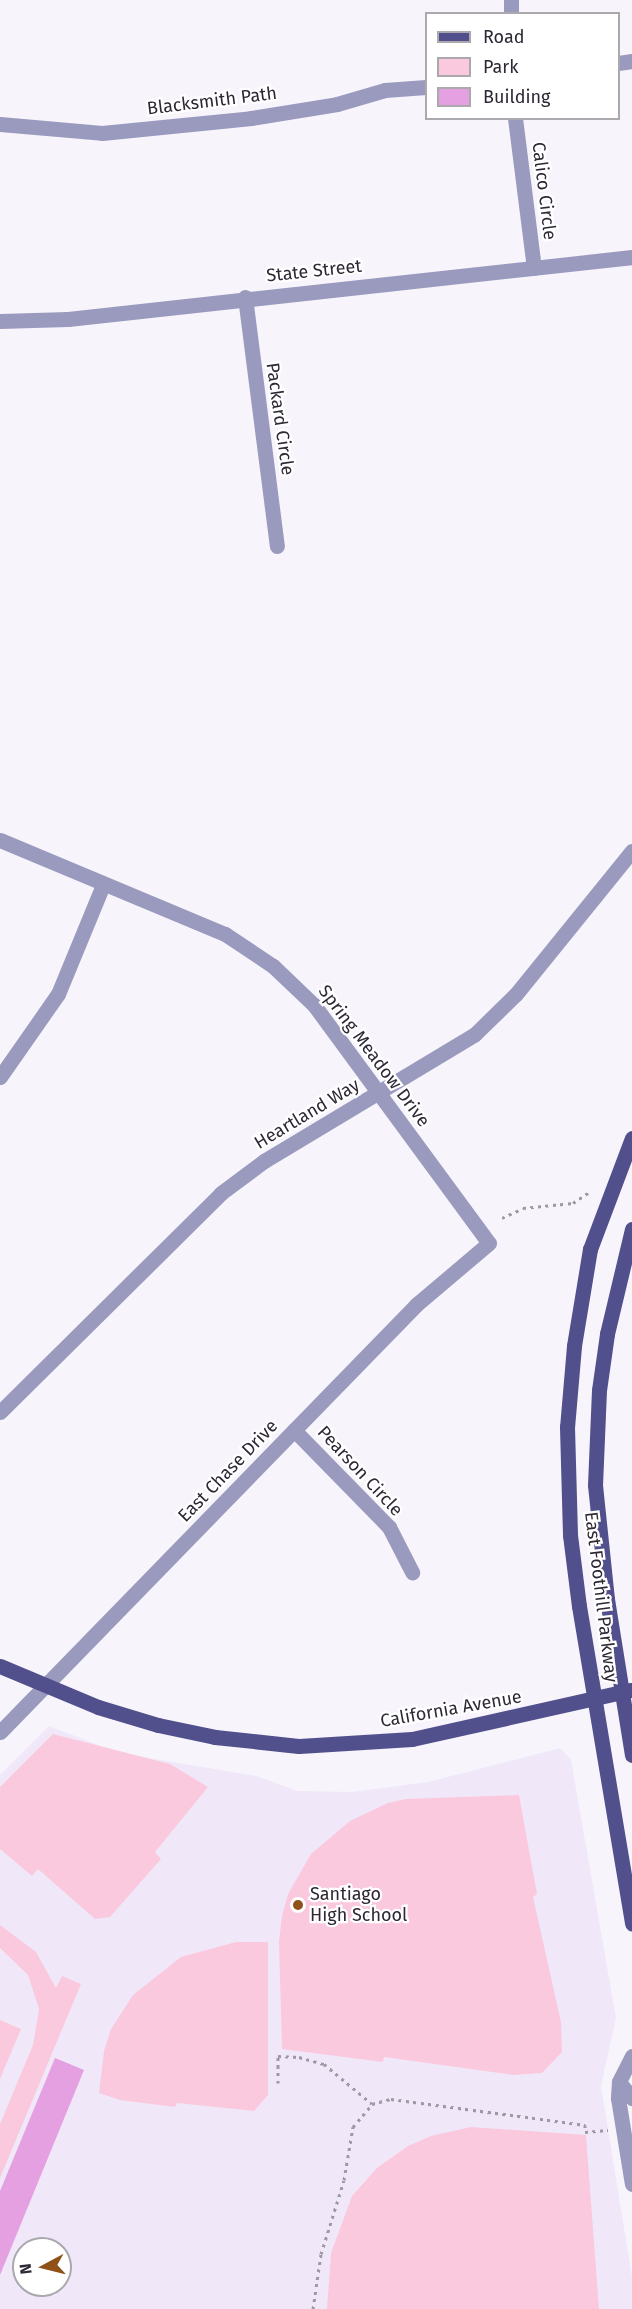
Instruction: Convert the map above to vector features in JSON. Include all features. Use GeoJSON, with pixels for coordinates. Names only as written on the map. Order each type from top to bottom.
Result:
{"type":"FeatureCollection","features":[{"type":"Feature","properties":{"kind":"main road","name":"East Foothill Parkway"},"geometry":{"type":"LineString","coordinates":[[632,1137],[590,1249],[574,1346],[567,1427],[570,1535],[632,1924]]}},
{"type":"Feature","properties":{"kind":"main road","name":"East Foothill Parkway"},"geometry":{"type":"LineString","coordinates":[[632,1229],[606,1345],[595,1485],[627,1692],[632,1755]]}},
{"type":"Feature","properties":{"kind":"main road","name":"California Avenue"},"geometry":{"type":"LineString","coordinates":[[0,1666],[46,1686],[158,1725],[215,1737],[299,1746],[412,1739],[627,1692]]}},
{"type":"Feature","properties":{"kind":"street","name":"Blacksmith Path"},"geometry":{"type":"LineString","coordinates":[[0,124],[102,134],[251,118],[337,104],[385,90],[425,87]]}},
{"type":"Feature","properties":{"kind":"street","name":"Calico Circle"},"geometry":{"type":"LineString","coordinates":[[515,120],[534,268]]}},
{"type":"Feature","properties":{"kind":"street","name":"State Street"},"geometry":{"type":"LineString","coordinates":[[0,321],[68,319],[245,297],[632,257]]}},
{"type":"Feature","properties":{"kind":"street","name":"Packard Circle"},"geometry":{"type":"LineString","coordinates":[[245,297],[277,546]]}},
{"type":"Feature","properties":{"kind":"street","name":"Spring Meadow Drive"},"geometry":{"type":"LineString","coordinates":[[0,840],[103,885],[225,934],[273,966],[314,1005],[489,1243]]}},
{"type":"Feature","properties":{"kind":"street","name":"Heartland Way"},"geometry":{"type":"LineString","coordinates":[[0,1412],[221,1193],[264,1161],[380,1094],[475,1034],[516,994],[632,851]]}},
{"type":"Feature","properties":{"kind":"street"},"geometry":{"type":"LineString","coordinates":[[0,1077],[58,994],[103,885]]}},
{"type":"Feature","properties":{"kind":"street","name":"East Chase Drive"},"geometry":{"type":"LineString","coordinates":[[0,1732],[416,1305],[489,1243]]}},
{"type":"Feature","properties":{"kind":"street","name":"Pearson Circle"},"geometry":{"type":"LineString","coordinates":[[294,1430],[388,1527],[412,1572]]}},
{"type":"Feature","properties":{"kind":"street"},"geometry":{"type":"LineString","coordinates":[[632,2055],[619,2082],[620,2109],[632,2184]]}},
{"type":"Feature","properties":{"kind":"street"},"geometry":{"type":"LineString","coordinates":[[619,2082],[632,2098]]}},
{"type":"Feature","properties":{"kind":"path"},"geometry":{"type":"LineString","coordinates":[[502,1218],[523,1208],[573,1203],[591,1191]]}},
{"type":"Feature","properties":{"kind":"path"},"geometry":{"type":"LineString","coordinates":[[278,2083],[278,2056],[299,2057],[324,2064],[372,2104]]}},
{"type":"Feature","properties":{"kind":"path"},"geometry":{"type":"LineString","coordinates":[[313,2309],[321,2254],[348,2166],[353,2127],[372,2104],[392,2100],[585,2125],[585,2132],[611,2129]]}},
{"type":"Feature","properties":{"kind":"shaded area","name":"Santiago High School"},"geometry":{"type":"Polygon","coordinates":[[[49,1726],[119,1753],[256,1776],[298,1791],[352,1792],[428,1782],[560,1748],[571,1760],[616,2018],[601,2086],[632,2277],[632,2309],[0,2309],[0,1775],[49,1726]]]}},
{"type":"Feature","properties":{"kind":"green space"},"geometry":{"type":"Polygon","coordinates":[[[53,1734],[170,1764],[208,1787],[155,1852],[161,1859],[110,1917],[95,1919],[38,1869],[32,1876],[0,1849],[0,1787],[53,1734]]]}},
{"type":"Feature","properties":{"kind":"green space"},"geometry":{"type":"Polygon","coordinates":[[[519,1795],[537,1894],[533,1897],[561,2022],[562,2052],[542,2073],[513,2075],[384,2057],[383,2062],[282,2049],[279,1941],[282,1916],[288,1894],[311,1854],[350,1821],[388,1803],[406,1799],[519,1795]]]}},
{"type":"Feature","properties":{"kind":"green space"},"geometry":{"type":"Polygon","coordinates":[[[0,1925],[36,1952],[56,1988],[62,1976],[81,1984],[0,2178],[0,2124],[33,2045],[39,2009],[28,1975],[0,1948],[0,1925]]]}},
{"type":"Feature","properties":{"kind":"green space"},"geometry":{"type":"Polygon","coordinates":[[[236,1942],[268,1942],[268,2095],[254,2111],[177,2103],[175,2107],[120,2100],[99,2093],[104,2051],[111,2029],[133,1995],[181,1957],[236,1942]]]}},
{"type":"Feature","properties":{"kind":"green space"},"geometry":{"type":"Polygon","coordinates":[[[0,2020],[21,2029],[0,2079],[0,2020]]]}},
{"type":"Feature","properties":{"kind":"green space"},"geometry":{"type":"Polygon","coordinates":[[[471,2127],[586,2135],[599,2309],[327,2309],[331,2253],[352,2196],[377,2168],[408,2146],[431,2136],[471,2127]]]}},
{"type":"Feature","properties":{"kind":"building"},"geometry":{"type":"Polygon","coordinates":[[[55,2058],[84,2070],[16,2237],[12,2237],[12,2246],[0,2275],[0,2191],[55,2058]]]}},
{"type":"Feature","properties":{"kind":"place","name":"Santiago High School"},"geometry":{"type":"Point","coordinates":[298,1905]}}]}
